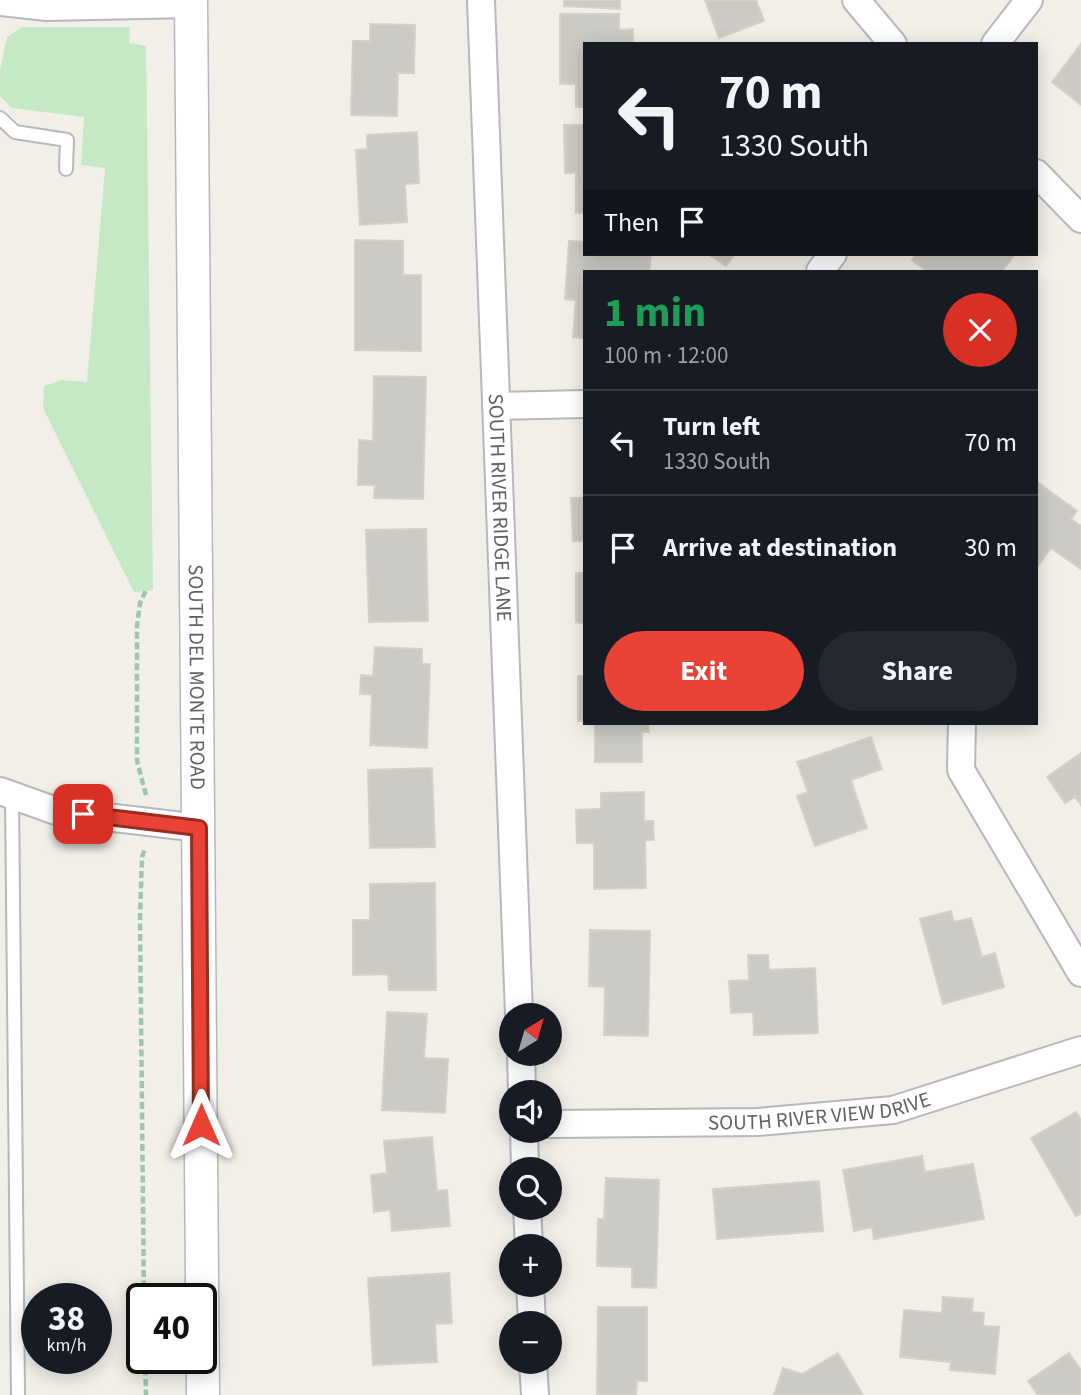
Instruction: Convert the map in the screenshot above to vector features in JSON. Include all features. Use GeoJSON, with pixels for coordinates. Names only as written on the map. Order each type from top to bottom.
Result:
{"type":"FeatureCollection","features":[{"type":"Feature","properties":{"kind":"street","name":"SOUTH RIVER RIDGE LANE"},"geometry":{"type":"LineString","coordinates":[[481,0],[519,1003]]}},
{"type":"Feature","properties":{"kind":"street"},"geometry":{"type":"LineString","coordinates":[[856,0],[891,42]]}},
{"type":"Feature","properties":{"kind":"street"},"geometry":{"type":"LineString","coordinates":[[997,42],[1029,0]]}},
{"type":"Feature","properties":{"kind":"street"},"geometry":{"type":"LineString","coordinates":[[0,2],[47,7],[191,2]]}},
{"type":"Feature","properties":{"kind":"street","name":"SOUTH DEL MONTE ROAD"},"geometry":{"type":"LineString","coordinates":[[191,2],[203,1395]]}},
{"type":"Feature","properties":{"kind":"street"},"geometry":{"type":"LineString","coordinates":[[1038,175],[1081,219]]}},
{"type":"Feature","properties":{"kind":"street"},"geometry":{"type":"LineString","coordinates":[[821,270],[831,256]]}},
{"type":"Feature","properties":{"kind":"street"},"geometry":{"type":"LineString","coordinates":[[496,406],[583,404]]}},
{"type":"Feature","properties":{"kind":"street"},"geometry":{"type":"LineString","coordinates":[[962,725],[961,770],[1081,973]]}},
{"type":"Feature","properties":{"kind":"street"},"geometry":{"type":"LineString","coordinates":[[6,793],[56,811],[199,828]]}},
{"type":"Feature","properties":{"kind":"street","name":"SOUTH RIVER VIEW DRIVE"},"geometry":{"type":"LineString","coordinates":[[562,1124],[758,1122],[893,1110],[1081,1050]]}},
{"type":"Feature","properties":{"kind":"street"},"geometry":{"type":"LineString","coordinates":[[534,1374],[535,1395]]}},
{"type":"Feature","properties":{"kind":"lane"},"geometry":{"type":"LineString","coordinates":[[0,118],[15,132],[67,140],[66,169]]}},
{"type":"Feature","properties":{"kind":"lane"},"geometry":{"type":"LineString","coordinates":[[6,793],[18,1395]]}},
{"type":"Feature","properties":{"kind":"path"},"geometry":{"type":"LineString","coordinates":[[146,789],[137,761],[137,626],[140,603],[147,588]]}},
{"type":"Feature","properties":{"kind":"path"},"geometry":{"type":"LineString","coordinates":[[144,1283],[140,918],[142,858],[146,848]]}},
{"type":"Feature","properties":{"kind":"path"},"geometry":{"type":"LineString","coordinates":[[145,1374],[146,1395]]}},
{"type":"Feature","properties":{"kind":"green space"},"geometry":{"type":"Polygon","coordinates":[[[22,27],[130,27],[129,43],[146,46],[153,590],[134,592],[43,408],[44,386],[62,380],[87,382],[105,168],[81,165],[84,117],[12,108],[0,96],[0,70],[7,37],[22,27]]]}},
{"type":"Feature","properties":{"kind":"building"},"geometry":{"type":"Polygon","coordinates":[[[564,0],[620,0],[620,9],[564,6],[564,0]]]}},
{"type":"Feature","properties":{"kind":"building"},"geometry":{"type":"Polygon","coordinates":[[[705,0],[756,0],[764,21],[719,38],[705,0]]]}},
{"type":"Feature","properties":{"kind":"building"},"geometry":{"type":"Polygon","coordinates":[[[560,14],[619,14],[619,30],[633,29],[633,42],[583,42],[583,107],[576,107],[576,84],[560,84],[560,14]]]}},
{"type":"Feature","properties":{"kind":"building"},"geometry":{"type":"Polygon","coordinates":[[[370,24],[415,25],[414,73],[398,73],[397,116],[351,115],[353,41],[370,41],[370,24]]]}},
{"type":"Feature","properties":{"kind":"building"},"geometry":{"type":"Polygon","coordinates":[[[1081,44],[1081,105],[1052,82],[1081,44]]]}},
{"type":"Feature","properties":{"kind":"building"},"geometry":{"type":"Polygon","coordinates":[[[564,125],[583,125],[583,213],[576,213],[576,173],[565,173],[564,125]]]}},
{"type":"Feature","properties":{"kind":"building"},"geometry":{"type":"Polygon","coordinates":[[[417,132],[419,183],[405,184],[407,222],[360,225],[356,150],[367,149],[367,135],[417,132]]]}},
{"type":"Feature","properties":{"kind":"building"},"geometry":{"type":"Polygon","coordinates":[[[355,240],[403,241],[403,275],[421,275],[421,351],[355,350],[355,240]]]}},
{"type":"Feature","properties":{"kind":"building"},"geometry":{"type":"Polygon","coordinates":[[[569,241],[583,242],[583,256],[651,256],[649,270],[583,270],[583,338],[573,337],[576,300],[565,299],[569,241]]]}},
{"type":"Feature","properties":{"kind":"building"},"geometry":{"type":"Polygon","coordinates":[[[711,256],[734,256],[726,266],[711,256]]]}},
{"type":"Feature","properties":{"kind":"building"},"geometry":{"type":"Polygon","coordinates":[[[915,256],[1013,256],[1003,270],[926,270],[912,260],[915,256]]]}},
{"type":"Feature","properties":{"kind":"building"},"geometry":{"type":"Polygon","coordinates":[[[374,376],[426,377],[423,499],[374,498],[375,485],[358,485],[359,440],[373,441],[374,376]]]}},
{"type":"Feature","properties":{"kind":"building"},"geometry":{"type":"Polygon","coordinates":[[[1038,482],[1077,511],[1071,519],[1081,526],[1081,569],[1051,548],[1038,566],[1038,482]]]}},
{"type":"Feature","properties":{"kind":"building"},"geometry":{"type":"Polygon","coordinates":[[[571,498],[583,498],[583,541],[573,541],[571,498]]]}},
{"type":"Feature","properties":{"kind":"building"},"geometry":{"type":"Polygon","coordinates":[[[426,529],[428,621],[369,622],[366,530],[426,529]]]}},
{"type":"Feature","properties":{"kind":"building"},"geometry":{"type":"Polygon","coordinates":[[[576,573],[583,573],[583,623],[576,622],[576,573]]]}},
{"type":"Feature","properties":{"kind":"building"},"geometry":{"type":"Polygon","coordinates":[[[375,647],[422,649],[422,664],[430,664],[427,748],[370,745],[372,694],[360,694],[361,675],[373,676],[375,647]]]}},
{"type":"Feature","properties":{"kind":"building"},"geometry":{"type":"Polygon","coordinates":[[[578,676],[583,676],[583,721],[578,721],[578,676]]]}},
{"type":"Feature","properties":{"kind":"building"},"geometry":{"type":"Polygon","coordinates":[[[595,725],[649,725],[649,732],[642,732],[642,762],[595,762],[595,725]]]}},
{"type":"Feature","properties":{"kind":"building"},"geometry":{"type":"Polygon","coordinates":[[[871,737],[882,769],[851,780],[867,828],[815,846],[797,796],[808,792],[797,762],[871,737]]]}},
{"type":"Feature","properties":{"kind":"building"},"geometry":{"type":"Polygon","coordinates":[[[1081,753],[1081,805],[1075,797],[1065,803],[1047,777],[1081,753]]]}},
{"type":"Feature","properties":{"kind":"building"},"geometry":{"type":"Polygon","coordinates":[[[432,768],[435,847],[370,848],[368,770],[432,768]]]}},
{"type":"Feature","properties":{"kind":"building"},"geometry":{"type":"Polygon","coordinates":[[[644,792],[644,821],[653,821],[654,840],[645,840],[646,888],[594,889],[594,843],[577,843],[576,810],[601,809],[601,793],[644,792]]]}},
{"type":"Feature","properties":{"kind":"building"},"geometry":{"type":"Polygon","coordinates":[[[435,883],[436,990],[389,990],[388,974],[353,975],[353,920],[370,920],[370,884],[435,883]]]}},
{"type":"Feature","properties":{"kind":"building"},"geometry":{"type":"Polygon","coordinates":[[[951,911],[954,922],[971,918],[982,957],[995,953],[1004,987],[943,1004],[920,919],[951,911]]]}},
{"type":"Feature","properties":{"kind":"building"},"geometry":{"type":"Polygon","coordinates":[[[590,930],[650,931],[648,1036],[604,1035],[605,987],[589,986],[590,930]]]}},
{"type":"Feature","properties":{"kind":"building"},"geometry":{"type":"Polygon","coordinates":[[[748,955],[768,955],[769,970],[815,968],[818,1033],[754,1035],[753,1012],[731,1013],[729,981],[749,980],[748,955]]]}},
{"type":"Feature","properties":{"kind":"building"},"geometry":{"type":"Polygon","coordinates":[[[387,1012],[427,1014],[424,1058],[448,1059],[445,1113],[382,1110],[387,1012]]]}},
{"type":"Feature","properties":{"kind":"building"},"geometry":{"type":"Polygon","coordinates":[[[1076,1112],[1081,1120],[1081,1213],[1076,1216],[1031,1138],[1076,1112]]]}},
{"type":"Feature","properties":{"kind":"building"},"geometry":{"type":"Polygon","coordinates":[[[432,1137],[437,1191],[447,1190],[450,1226],[392,1231],[390,1210],[374,1212],[371,1175],[387,1173],[384,1141],[432,1137]]]}},
{"type":"Feature","properties":{"kind":"building"},"geometry":{"type":"Polygon","coordinates":[[[922,1156],[925,1172],[973,1164],[984,1219],[874,1239],[872,1227],[854,1231],[843,1170],[922,1156]]]}},
{"type":"Feature","properties":{"kind":"building"},"geometry":{"type":"Polygon","coordinates":[[[606,1178],[659,1180],[656,1288],[632,1287],[632,1267],[597,1266],[598,1219],[604,1219],[606,1178]]]}},
{"type":"Feature","properties":{"kind":"building"},"geometry":{"type":"Polygon","coordinates":[[[819,1181],[823,1231],[717,1239],[713,1189],[819,1181]]]}},
{"type":"Feature","properties":{"kind":"building"},"geometry":{"type":"Polygon","coordinates":[[[449,1273],[452,1323],[435,1324],[437,1362],[373,1365],[368,1278],[449,1273]]]}},
{"type":"Feature","properties":{"kind":"building"},"geometry":{"type":"Polygon","coordinates":[[[943,1297],[973,1299],[972,1312],[984,1313],[983,1326],[999,1327],[995,1374],[950,1370],[951,1362],[900,1357],[904,1310],[942,1313],[943,1297]]]}},
{"type":"Feature","properties":{"kind":"building"},"geometry":{"type":"Polygon","coordinates":[[[598,1307],[647,1307],[647,1381],[637,1381],[636,1395],[597,1395],[598,1307]]]}},
{"type":"Feature","properties":{"kind":"building"},"geometry":{"type":"Polygon","coordinates":[[[838,1353],[863,1395],[774,1395],[783,1368],[802,1374],[838,1353]]]}},
{"type":"Feature","properties":{"kind":"building"},"geometry":{"type":"Polygon","coordinates":[[[1069,1353],[1081,1370],[1081,1395],[1038,1395],[1028,1381],[1069,1353]]]}},
{"type":"Feature","properties":{"kind":"route"},"geometry":{"type":"LineString","coordinates":[[83,814],[199,828],[201,1125]]}}]}
